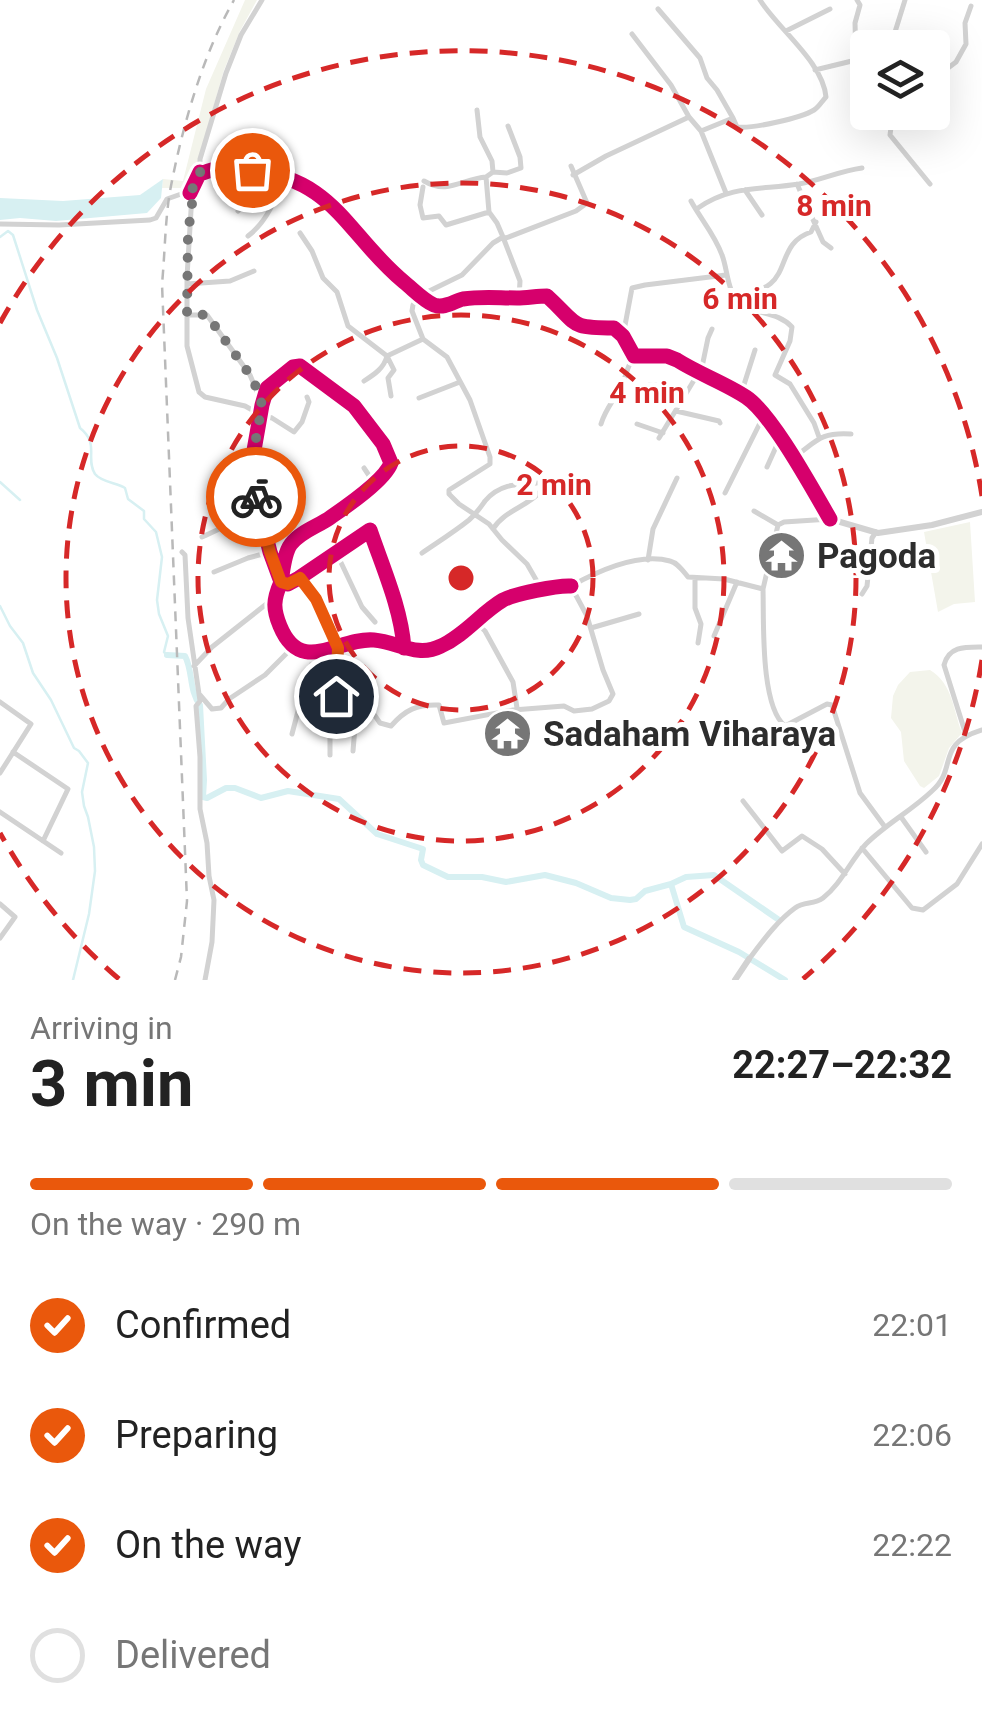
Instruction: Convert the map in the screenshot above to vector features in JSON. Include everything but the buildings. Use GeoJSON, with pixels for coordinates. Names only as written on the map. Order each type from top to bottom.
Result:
{"type":"FeatureCollection","features":[{"type":"Feature","properties":{"kind":"street"},"geometry":{"type":"LineString","coordinates":[[190,194],[200,172],[200,159],[226,73],[241,34],[262,0]]}},
{"type":"Feature","properties":{"kind":"street"},"geometry":{"type":"LineString","coordinates":[[658,10],[700,58],[706,78],[737,127],[746,128],[814,110],[826,96],[816,70],[760,0]]}},
{"type":"Feature","properties":{"kind":"street"},"geometry":{"type":"LineString","coordinates":[[855,30],[860,5],[857,0]]}},
{"type":"Feature","properties":{"kind":"street"},"geometry":{"type":"LineString","coordinates":[[896,30],[905,0]]}},
{"type":"Feature","properties":{"kind":"street"},"geometry":{"type":"LineString","coordinates":[[950,66],[966,44],[965,24],[971,6]]}},
{"type":"Feature","properties":{"kind":"street"},"geometry":{"type":"LineString","coordinates":[[786,32],[830,9]]}},
{"type":"Feature","properties":{"kind":"street"},"geometry":{"type":"LineString","coordinates":[[632,34],[701,131],[726,193]]}},
{"type":"Feature","properties":{"kind":"street"},"geometry":{"type":"LineString","coordinates":[[816,70],[850,62]]}},
{"type":"Feature","properties":{"kind":"street"},"geometry":{"type":"LineString","coordinates":[[476,110],[480,137],[492,162],[489,212],[520,281],[519,298]]}},
{"type":"Feature","properties":{"kind":"street"},"geometry":{"type":"LineString","coordinates":[[574,176],[606,156],[690,117]]}},
{"type":"Feature","properties":{"kind":"street"},"geometry":{"type":"LineString","coordinates":[[701,131],[733,118]]}},
{"type":"Feature","properties":{"kind":"street"},"geometry":{"type":"LineString","coordinates":[[489,212],[446,225],[439,216],[423,218],[420,205],[424,184],[441,188],[521,168],[508,126]]}},
{"type":"Feature","properties":{"kind":"street"},"geometry":{"type":"LineString","coordinates":[[890,130],[890,136],[930,184]]}},
{"type":"Feature","properties":{"kind":"street"},"geometry":{"type":"LineString","coordinates":[[542,590],[527,564],[493,529],[449,494],[449,490],[490,464],[486,444],[447,356],[423,339],[412,311],[420,296],[462,275],[493,243],[576,211],[587,203],[571,166]]}},
{"type":"Feature","properties":{"kind":"street"},"geometry":{"type":"LineString","coordinates":[[200,172],[222,168],[293,179],[318,194],[348,221],[392,272],[438,306],[485,296],[547,296],[579,326],[614,328],[634,356]]}},
{"type":"Feature","properties":{"kind":"street"},"geometry":{"type":"LineString","coordinates":[[697,208],[726,193],[796,184],[862,168]]}},
{"type":"Feature","properties":{"kind":"street"},"geometry":{"type":"LineString","coordinates":[[238,211],[254,195],[265,172]]}},
{"type":"Feature","properties":{"kind":"street"},"geometry":{"type":"LineString","coordinates":[[248,236],[272,204],[280,176]]}},
{"type":"Feature","properties":{"kind":"street"},"geometry":{"type":"LineString","coordinates":[[796,184],[824,242],[831,248]]}},
{"type":"Feature","properties":{"kind":"street"},"geometry":{"type":"LineString","coordinates":[[745,190],[762,215]]}},
{"type":"Feature","properties":{"kind":"street"},"geometry":{"type":"LineString","coordinates":[[0,224],[150,220],[156,218],[167,199],[190,194]]}},
{"type":"Feature","properties":{"kind":"street"},"geometry":{"type":"LineString","coordinates":[[190,194],[193,204],[188,234],[187,346],[198,392],[245,406],[294,432],[302,422],[307,398]]}},
{"type":"Feature","properties":{"kind":"street"},"geometry":{"type":"LineString","coordinates":[[691,201],[721,251],[733,294],[740,304],[784,319],[792,327],[775,375],[790,384],[819,437]]}},
{"type":"Feature","properties":{"kind":"street"},"geometry":{"type":"LineString","coordinates":[[733,294],[768,288],[798,236],[810,232],[816,222]]}},
{"type":"Feature","properties":{"kind":"street"},"geometry":{"type":"LineString","coordinates":[[300,232],[322,278],[337,292],[348,326],[387,356],[394,370],[388,378],[391,396]]}},
{"type":"Feature","properties":{"kind":"street"},"geometry":{"type":"LineString","coordinates":[[187,284],[230,281],[254,271]]}},
{"type":"Feature","properties":{"kind":"street"},"geometry":{"type":"LineString","coordinates":[[623,336],[632,288],[726,274]]}},
{"type":"Feature","properties":{"kind":"street"},"geometry":{"type":"LineString","coordinates":[[187,314],[207,315],[250,375],[262,405]]}},
{"type":"Feature","properties":{"kind":"street"},"geometry":{"type":"LineString","coordinates":[[638,424],[661,436],[699,373],[712,329]]}},
{"type":"Feature","properties":{"kind":"street"},"geometry":{"type":"LineString","coordinates":[[364,381],[378,372],[387,356],[423,339]]}},
{"type":"Feature","properties":{"kind":"street"},"geometry":{"type":"LineString","coordinates":[[741,394],[755,350]]}},
{"type":"Feature","properties":{"kind":"street"},"geometry":{"type":"LineString","coordinates":[[634,356],[666,356],[748,398],[764,414],[830,519]]}},
{"type":"Feature","properties":{"kind":"street"},"geometry":{"type":"LineString","coordinates":[[602,424],[634,356]]}},
{"type":"Feature","properties":{"kind":"street"},"geometry":{"type":"LineString","coordinates":[[281,582],[250,472],[268,388],[293,367],[300,366],[354,406],[383,444],[391,464],[388,471],[331,518],[288,546],[281,582],[274,598],[274,610],[287,643],[293,647],[312,652],[372,640],[430,651],[455,638],[505,599],[559,585],[571,586],[626,562],[670,561],[688,577],[724,579],[763,589]]}},
{"type":"Feature","properties":{"kind":"street"},"geometry":{"type":"LineString","coordinates":[[420,398],[460,382]]}},
{"type":"Feature","properties":{"kind":"street"},"geometry":{"type":"LineString","coordinates":[[640,387],[658,383],[686,395]]}},
{"type":"Feature","properties":{"kind":"street"},"geometry":{"type":"LineString","coordinates":[[676,411],[720,423]]}},
{"type":"Feature","properties":{"kind":"street"},"geometry":{"type":"LineString","coordinates":[[724,493],[764,414]]}},
{"type":"Feature","properties":{"kind":"street"},"geometry":{"type":"LineString","coordinates":[[793,458],[819,437],[851,434]]}},
{"type":"Feature","properties":{"kind":"street"},"geometry":{"type":"LineString","coordinates":[[767,467],[782,441]]}},
{"type":"Feature","properties":{"kind":"street"},"geometry":{"type":"LineString","coordinates":[[364,468],[374,483]]}},
{"type":"Feature","properties":{"kind":"street"},"geometry":{"type":"LineString","coordinates":[[648,560],[653,529],[677,478]]}},
{"type":"Feature","properties":{"kind":"street"},"geometry":{"type":"LineString","coordinates":[[422,553],[475,515],[499,488],[537,483]]}},
{"type":"Feature","properties":{"kind":"street"},"geometry":{"type":"LineString","coordinates":[[493,529],[498,520],[541,491]]}},
{"type":"Feature","properties":{"kind":"street"},"geometry":{"type":"LineString","coordinates":[[754,511],[778,526]]}},
{"type":"Feature","properties":{"kind":"street"},"geometry":{"type":"LineString","coordinates":[[884,827],[860,793],[832,705],[785,726],[774,711],[764,666],[763,589],[778,526],[784,522],[830,519],[876,532],[894,532],[982,512]]}},
{"type":"Feature","properties":{"kind":"street"},"geometry":{"type":"LineString","coordinates":[[202,537],[260,513]]}},
{"type":"Feature","properties":{"kind":"street"},"geometry":{"type":"LineString","coordinates":[[281,582],[288,584],[300,578],[370,530],[403,630],[404,648]]}},
{"type":"Feature","properties":{"kind":"street"},"geometry":{"type":"LineString","coordinates":[[862,594],[867,586],[876,532]]}},
{"type":"Feature","properties":{"kind":"street"},"geometry":{"type":"LineString","coordinates":[[182,552],[198,692],[200,809],[214,900],[204,980]]}},
{"type":"Feature","properties":{"kind":"street"},"geometry":{"type":"LineString","coordinates":[[214,572],[270,552]]}},
{"type":"Feature","properties":{"kind":"street"},"geometry":{"type":"LineString","coordinates":[[336,552],[362,607],[375,622]]}},
{"type":"Feature","properties":{"kind":"street"},"geometry":{"type":"LineString","coordinates":[[300,578],[316,599],[338,648],[339,697],[330,722],[330,756]]}},
{"type":"Feature","properties":{"kind":"street"},"geometry":{"type":"LineString","coordinates":[[696,579],[698,643]]}},
{"type":"Feature","properties":{"kind":"street"},"geometry":{"type":"LineString","coordinates":[[714,636],[736,582]]}},
{"type":"Feature","properties":{"kind":"street"},"geometry":{"type":"LineString","coordinates":[[339,697],[348,695],[365,701],[380,723],[390,726],[404,711],[426,704],[439,705],[444,723],[515,709],[592,709],[609,701],[613,694],[610,683],[571,586]]}},
{"type":"Feature","properties":{"kind":"street"},"geometry":{"type":"LineString","coordinates":[[194,666],[274,598]]}},
{"type":"Feature","properties":{"kind":"street"},"geometry":{"type":"LineString","coordinates":[[590,628],[639,614]]}},
{"type":"Feature","properties":{"kind":"street"},"geometry":{"type":"LineString","coordinates":[[476,623],[513,682],[515,709]]}},
{"type":"Feature","properties":{"kind":"street"},"geometry":{"type":"LineString","coordinates":[[198,692],[212,708],[221,708],[265,675],[293,647]]}},
{"type":"Feature","properties":{"kind":"street"},"geometry":{"type":"LineString","coordinates":[[966,735],[944,665],[953,650],[982,647]]}},
{"type":"Feature","properties":{"kind":"street"},"geometry":{"type":"LineString","coordinates":[[292,734],[312,674],[312,652]]}},
{"type":"Feature","properties":{"kind":"street"},"geometry":{"type":"LineString","coordinates":[[339,697],[354,727],[353,751]]}},
{"type":"Feature","properties":{"kind":"street"},"geometry":{"type":"LineString","coordinates":[[0,702],[31,724],[0,773]]}},
{"type":"Feature","properties":{"kind":"street"},"geometry":{"type":"LineString","coordinates":[[735,980],[796,906],[821,900],[862,848],[938,785],[952,746],[966,735],[982,730]]}},
{"type":"Feature","properties":{"kind":"street"},"geometry":{"type":"LineString","coordinates":[[13,752],[68,790],[43,841]]}},
{"type":"Feature","properties":{"kind":"street"},"geometry":{"type":"LineString","coordinates":[[743,801],[782,851],[802,836],[822,849],[845,874]]}},
{"type":"Feature","properties":{"kind":"street"},"geometry":{"type":"LineString","coordinates":[[0,812],[61,853]]}},
{"type":"Feature","properties":{"kind":"street"},"geometry":{"type":"LineString","coordinates":[[901,816],[926,852]]}},
{"type":"Feature","properties":{"kind":"street"},"geometry":{"type":"LineString","coordinates":[[862,848],[912,908],[923,910],[956,884],[982,844]]}},
{"type":"Feature","properties":{"kind":"street"},"geometry":{"type":"LineString","coordinates":[[0,904],[15,917],[0,938]]}},
{"type":"Feature","properties":{"kind":"shaded area"},"geometry":{"type":"Polygon","coordinates":[[[245,0],[257,0],[224,70],[192,181],[187,188],[162,188],[163,179],[183,181],[206,89],[245,0]]]}},
{"type":"Feature","properties":{"kind":"shaded area"},"geometry":{"type":"Polygon","coordinates":[[[970,522],[975,602],[954,604],[938,612],[924,532],[970,522]]]}},
{"type":"Feature","properties":{"kind":"shaded area"},"geometry":{"type":"Polygon","coordinates":[[[930,670],[948,690],[962,733],[949,748],[939,776],[924,788],[904,761],[901,732],[891,718],[898,685],[910,672],[930,670]]]}},
{"type":"Feature","properties":{"kind":"water"},"geometry":{"type":"Polygon","coordinates":[[[163,179],[161,198],[147,213],[56,221],[0,220],[0,198],[63,201],[140,195],[163,179]]]}},
{"type":"Feature","properties":{"kind":"waterway"},"geometry":{"type":"LineString","coordinates":[[0,237],[8,231],[13,235],[80,428],[91,445],[95,474],[125,488],[128,499],[144,511],[144,519],[156,532],[162,557],[157,600],[168,636],[164,652],[167,655]]}},
{"type":"Feature","properties":{"kind":"waterway"},"geometry":{"type":"LineString","coordinates":[[0,482],[20,500]]}},
{"type":"Feature","properties":{"kind":"waterway"},"geometry":{"type":"LineString","coordinates":[[0,606],[23,643],[33,673],[74,748],[88,763],[82,792],[95,871],[73,980]]}},
{"type":"Feature","properties":{"kind":"waterway"},"geometry":{"type":"LineString","coordinates":[[167,655],[185,656],[200,705],[203,797],[235,788],[261,798],[288,791],[339,799],[377,834],[423,849],[423,865],[448,877],[506,882],[545,875],[611,898],[630,900],[671,884],[684,927],[739,952],[785,980]]}},
{"type":"Feature","properties":{"kind":"waterway"},"geometry":{"type":"LineString","coordinates":[[671,884],[686,877],[714,875],[779,920]]}},
{"type":"Feature","properties":{"kind":"railway"},"geometry":{"type":"LineString","coordinates":[[175,980],[187,901],[162,284],[168,202],[181,142],[203,68],[234,0]]}},
{"type":"Feature","properties":{"kind":"cycle path"},"geometry":{"type":"LineString","coordinates":[[190,193],[200,172],[214,169],[277,175],[320,196],[384,264],[434,305],[470,298],[547,296],[581,326],[614,328],[634,356],[667,356],[677,360],[738,392],[756,406],[791,453],[830,519]]}},
{"type":"Feature","properties":{"kind":"cycle path"},"geometry":{"type":"LineString","coordinates":[[404,648],[402,633],[395,603],[370,530],[299,578],[288,584],[281,582],[287,552],[295,539],[365,492],[391,463],[383,444],[354,406],[300,366],[293,367],[267,388],[250,473],[281,582],[275,599],[276,614],[289,641],[298,649],[321,651],[374,640],[383,641],[399,646],[408,648],[416,650],[432,649],[458,636],[503,600],[536,590],[571,586]]}},
{"type":"Feature","properties":{"kind":"way so far"},"geometry":{"type":"LineString","coordinates":[[252,170],[214,168],[200,172],[190,194],[193,196],[188,234],[187,314],[207,315],[258,391],[262,405],[250,472],[256,497]]}},
{"type":"Feature","properties":{"kind":"place","name":"Pagoda"},"geometry":{"type":"Point","coordinates":[782,556]}},
{"type":"Feature","properties":{"kind":"place","name":"Sadaham Viharaya"},"geometry":{"type":"Point","coordinates":[508,734]}},
{"type":"Feature","properties":{"kind":"route"},"geometry":{"type":"LineString","coordinates":[[256,497],[281,582],[288,584],[300,578],[316,599],[338,648],[336,696]]}}]}
